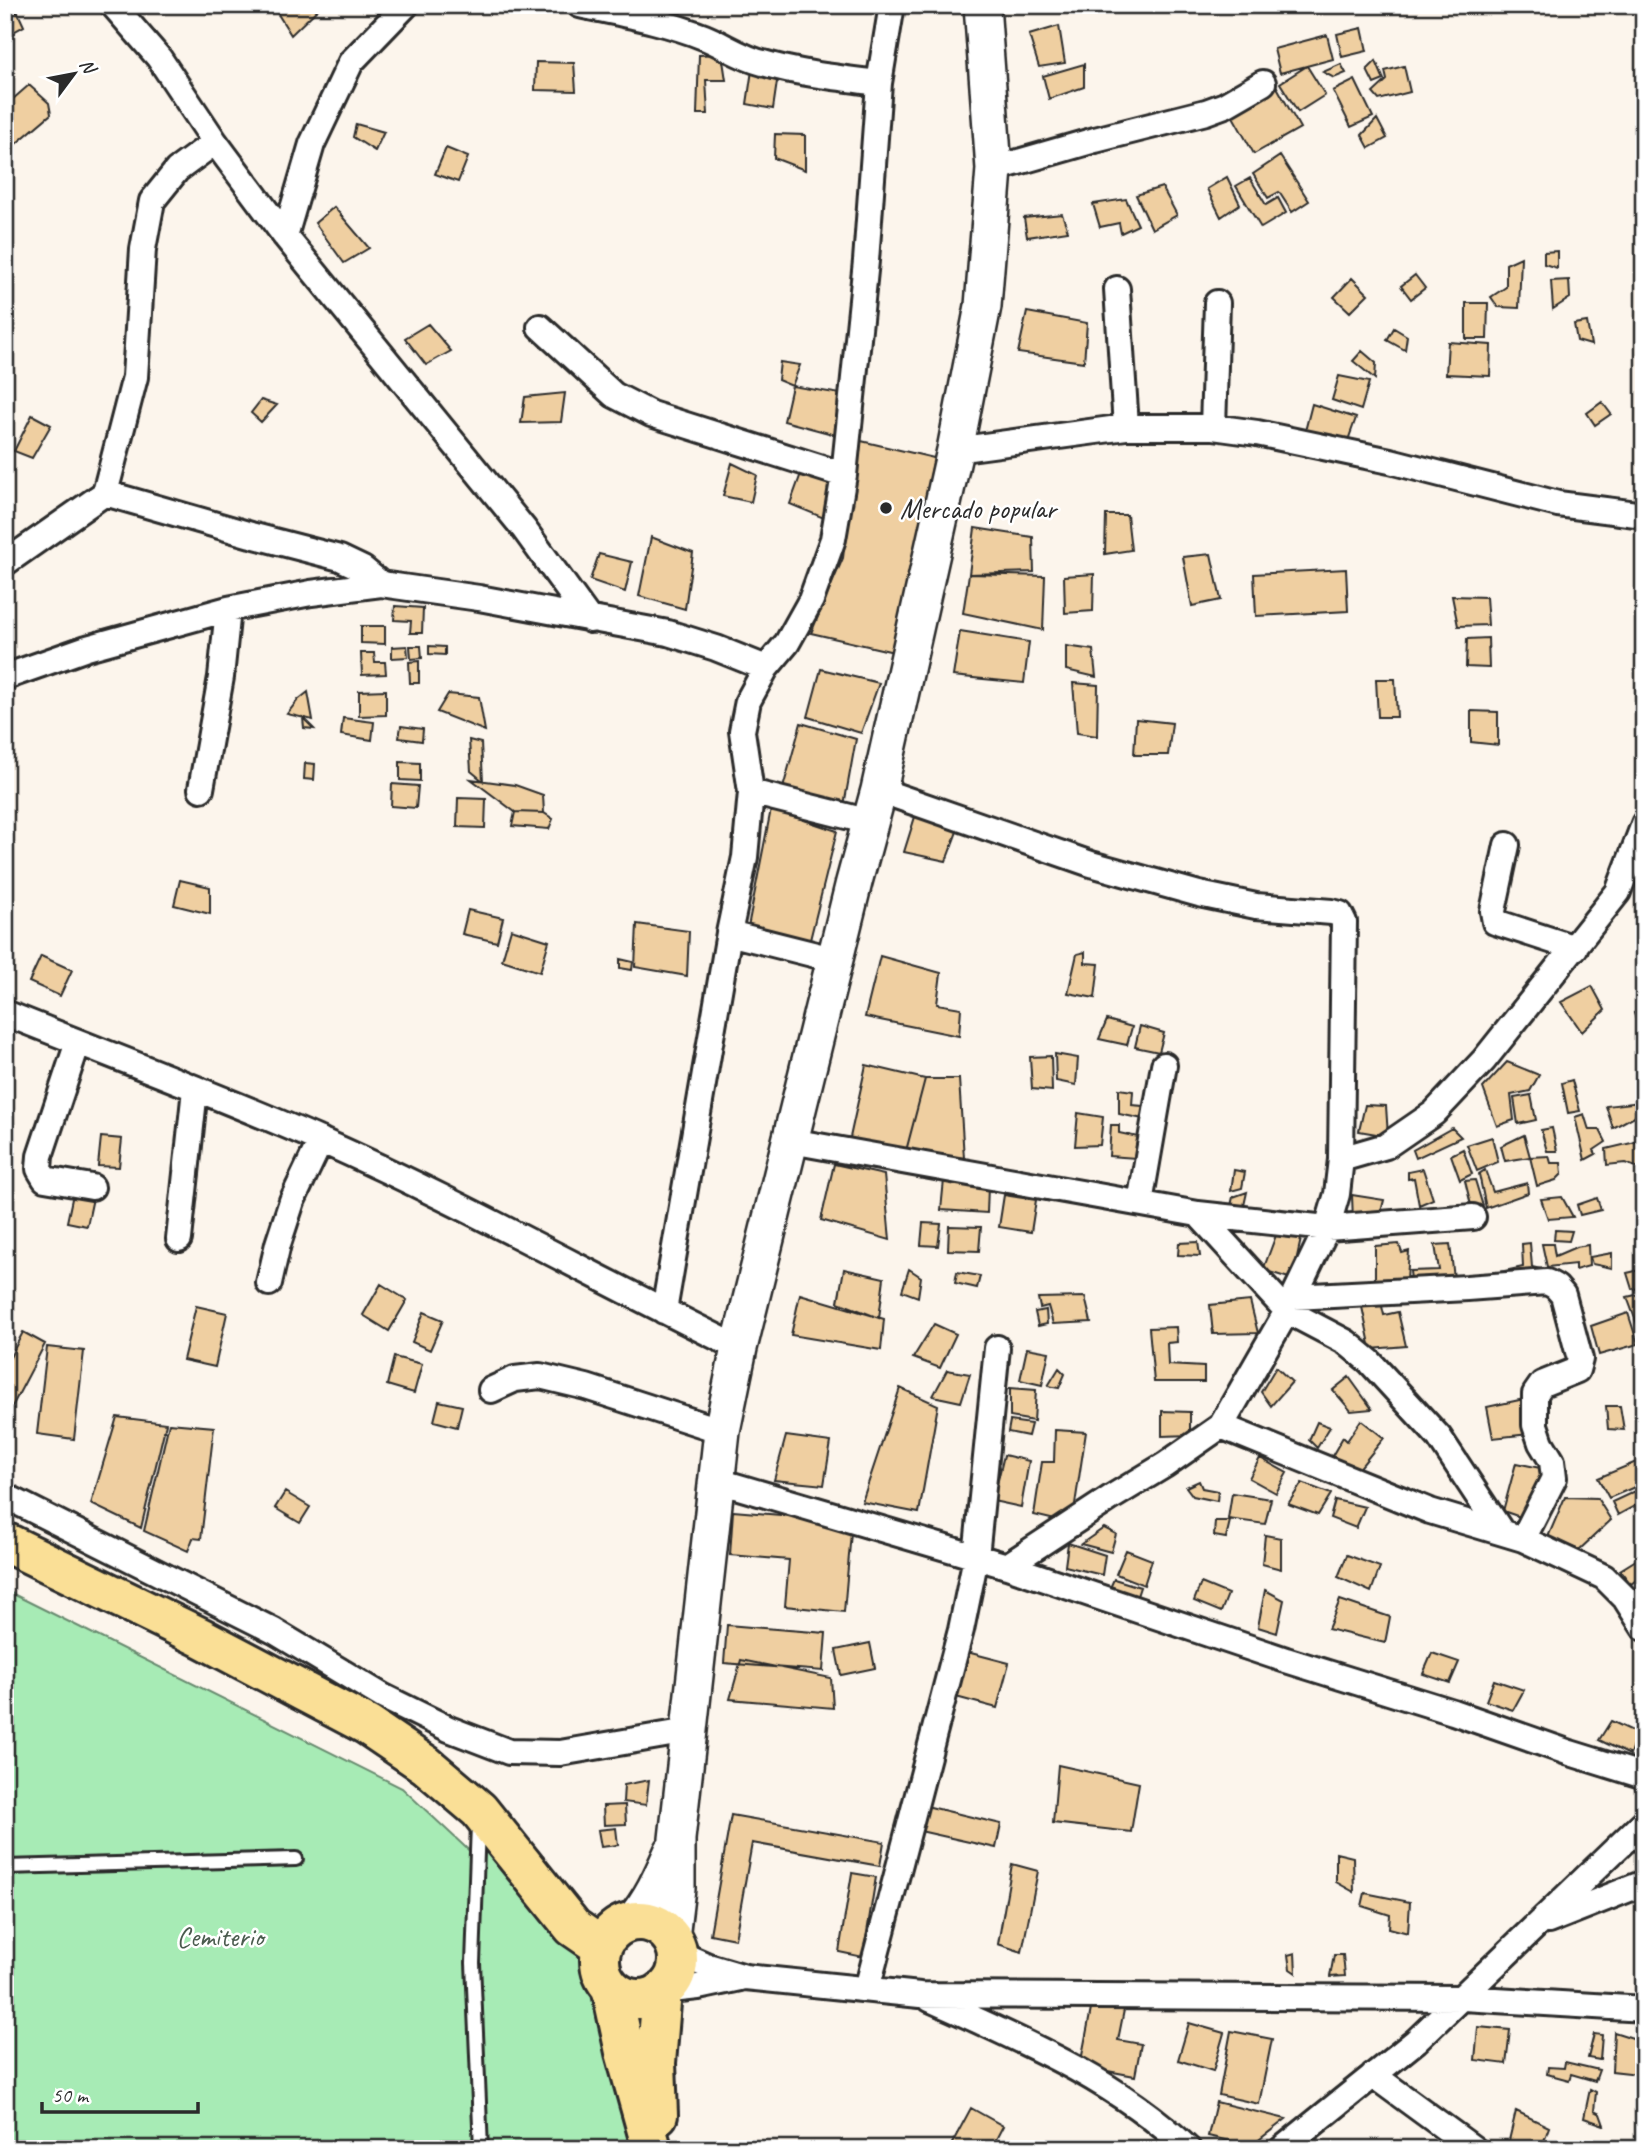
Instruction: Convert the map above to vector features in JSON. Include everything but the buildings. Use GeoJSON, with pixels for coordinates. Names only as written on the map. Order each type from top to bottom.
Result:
{"type":"FeatureCollection","features":[{"type":"Feature","properties":{"kind":"main road"},"geometry":{"type":"LineString","coordinates":[[5,1542],[200,1637],[367,1725],[426,1765],[479,1810],[573,1927],[618,1931],[654,1924],[674,1945],[677,1966],[672,1980],[662,1991],[650,1997],[636,1999],[622,1996],[611,1987],[603,1975],[600,1961],[618,1931]]}},
{"type":"Feature","properties":{"kind":"main road"},"geometry":{"type":"LineString","coordinates":[[611,1987],[625,2052],[652,2149]]}},
{"type":"Feature","properties":{"kind":"main road"},"geometry":{"type":"LineString","coordinates":[[659,2149],[656,2063],[662,1991]]}},
{"type":"Feature","properties":{"kind":"street"},"geometry":{"type":"LineString","coordinates":[[113,5],[159,58],[215,142],[285,236],[524,529],[590,620]]}},
{"type":"Feature","properties":{"kind":"street"},"geometry":{"type":"LineString","coordinates":[[285,236],[312,145],[351,62],[406,5]]}},
{"type":"Feature","properties":{"kind":"street"},"geometry":{"type":"LineString","coordinates":[[580,5],[667,23],[761,63],[821,76],[879,83]]}},
{"type":"Feature","properties":{"kind":"street"},"geometry":{"type":"LineString","coordinates":[[664,1311],[729,933],[745,857],[751,792],[742,731],[748,701],[766,668],[787,643],[811,600],[833,540],[844,475],[867,248],[879,83],[892,5]]}},
{"type":"Feature","properties":{"kind":"street"},"geometry":{"type":"LineString","coordinates":[[982,5],[994,169],[983,306],[956,450],[874,806],[739,1348],[722,1431],[677,1839],[674,1945],[708,1966],[744,1977],[920,1995],[1463,1998],[1644,2009]]}},
{"type":"Feature","properties":{"kind":"street"},"geometry":{"type":"LineString","coordinates":[[994,169],[1095,139],[1206,112],[1225,105],[1264,83]]}},
{"type":"Feature","properties":{"kind":"street"},"geometry":{"type":"LineString","coordinates":[[5,563],[105,493],[135,377],[143,249],[152,201],[177,170],[215,142]]}},
{"type":"Feature","properties":{"kind":"street"},"geometry":{"type":"LineString","coordinates":[[1117,289],[1126,427]]}},
{"type":"Feature","properties":{"kind":"street"},"geometry":{"type":"LineString","coordinates":[[1213,427],[1217,303]]}},
{"type":"Feature","properties":{"kind":"street"},"geometry":{"type":"LineString","coordinates":[[540,327],[614,395],[651,414],[844,475]]}},
{"type":"Feature","properties":{"kind":"street"},"geometry":{"type":"LineString","coordinates":[[956,450],[1126,427],[1213,427],[1257,433],[1390,461],[1558,505],[1644,516]]}},
{"type":"Feature","properties":{"kind":"street"},"geometry":{"type":"LineString","coordinates":[[105,493],[340,558],[363,569],[381,584]]}},
{"type":"Feature","properties":{"kind":"street"},"geometry":{"type":"LineString","coordinates":[[5,677],[87,648],[228,609],[311,593],[381,584],[479,598],[668,633],[766,668]]}},
{"type":"Feature","properties":{"kind":"street"},"geometry":{"type":"LineString","coordinates":[[201,789],[221,677],[228,609]]}},
{"type":"Feature","properties":{"kind":"street"},"geometry":{"type":"LineString","coordinates":[[751,792],[874,806],[1199,894],[1256,906],[1332,912],[1339,914],[1344,922],[1341,1159],[1327,1228],[1290,1304],[1221,1426],[1007,1566]]}},
{"type":"Feature","properties":{"kind":"street"},"geometry":{"type":"LineString","coordinates":[[1341,1159],[1386,1146],[1434,1113],[1484,1060],[1618,892],[1644,824]]}},
{"type":"Feature","properties":{"kind":"street"},"geometry":{"type":"LineString","coordinates":[[1507,845],[1493,911],[1495,922],[1575,948]]}},
{"type":"Feature","properties":{"kind":"street"},"geometry":{"type":"LineString","coordinates":[[729,933],[835,960]]}},
{"type":"Feature","properties":{"kind":"street"},"geometry":{"type":"LineString","coordinates":[[5,1013],[321,1140],[509,1229],[739,1348]]}},
{"type":"Feature","properties":{"kind":"street"},"geometry":{"type":"LineString","coordinates":[[78,1042],[44,1144],[39,1169],[46,1179],[92,1186]]}},
{"type":"Feature","properties":{"kind":"street"},"geometry":{"type":"LineString","coordinates":[[1140,1203],[1164,1065]]}},
{"type":"Feature","properties":{"kind":"street"},"geometry":{"type":"LineString","coordinates":[[178,1239],[195,1089]]}},
{"type":"Feature","properties":{"kind":"street"},"geometry":{"type":"LineString","coordinates":[[268,1283],[292,1201],[321,1140]]}},
{"type":"Feature","properties":{"kind":"street"},"geometry":{"type":"LineString","coordinates":[[791,1141],[1198,1213],[1327,1228],[1474,1217]]}},
{"type":"Feature","properties":{"kind":"street"},"geometry":{"type":"LineString","coordinates":[[1198,1213],[1290,1304],[1346,1342],[1370,1362],[1439,1437],[1512,1535]]}},
{"type":"Feature","properties":{"kind":"street"},"geometry":{"type":"LineString","coordinates":[[1290,1304],[1547,1282],[1556,1287],[1563,1295],[1580,1359],[1577,1370],[1542,1384],[1535,1394],[1535,1425],[1541,1443],[1552,1461],[1554,1478],[1512,1535]]}},
{"type":"Feature","properties":{"kind":"street"},"geometry":{"type":"LineString","coordinates":[[867,1989],[961,1630],[976,1557],[997,1348]]}},
{"type":"Feature","properties":{"kind":"street"},"geometry":{"type":"LineString","coordinates":[[491,1390],[515,1379],[540,1377],[586,1387],[722,1431]]}},
{"type":"Feature","properties":{"kind":"street"},"geometry":{"type":"LineString","coordinates":[[1221,1426],[1430,1511],[1512,1535],[1604,1577],[1625,1598],[1644,1628]]}},
{"type":"Feature","properties":{"kind":"street"},"geometry":{"type":"LineString","coordinates":[[715,1480],[1007,1566],[1273,1656],[1453,1712],[1644,1776]]}},
{"type":"Feature","properties":{"kind":"street"},"geometry":{"type":"LineString","coordinates":[[5,1496],[274,1631],[384,1697],[449,1729],[509,1752],[560,1753],[688,1731]]}},
{"type":"Feature","properties":{"kind":"street"},"geometry":{"type":"LineString","coordinates":[[1282,2149],[1416,2041],[1644,1822]]}},
{"type":"Feature","properties":{"kind":"street"},"geometry":{"type":"LineString","coordinates":[[618,1931],[647,1903],[677,1839]]}},
{"type":"Feature","properties":{"kind":"street"},"geometry":{"type":"LineString","coordinates":[[1538,1925],[1644,1884]]}},
{"type":"Feature","properties":{"kind":"street"},"geometry":{"type":"LineString","coordinates":[[662,1991],[698,1987],[744,1977]]}},
{"type":"Feature","properties":{"kind":"street"},"geometry":{"type":"LineString","coordinates":[[920,1995],[1028,2043],[1104,2084],[1188,2149]]}},
{"type":"Feature","properties":{"kind":"street"},"geometry":{"type":"LineString","coordinates":[[1373,2076],[1474,2149]]}},
{"type":"Feature","properties":{"kind":"lane"},"geometry":{"type":"LineString","coordinates":[[479,1810],[473,1963],[481,2149]]}},
{"type":"Feature","properties":{"kind":"lane"},"geometry":{"type":"LineString","coordinates":[[5,1867],[296,1859]]}},
{"type":"Feature","properties":{"kind":"green space","name":"Cemiterio"},"geometry":{"type":"Polygon","coordinates":[[[5,1590],[402,1788],[477,1858],[479,1810],[600,1961],[652,2149],[5,2149],[5,1590]]]}},
{"type":"Feature","properties":{"kind":"place","name":"Mercado popular"},"geometry":{"type":"Point","coordinates":[886,508]}}]}
